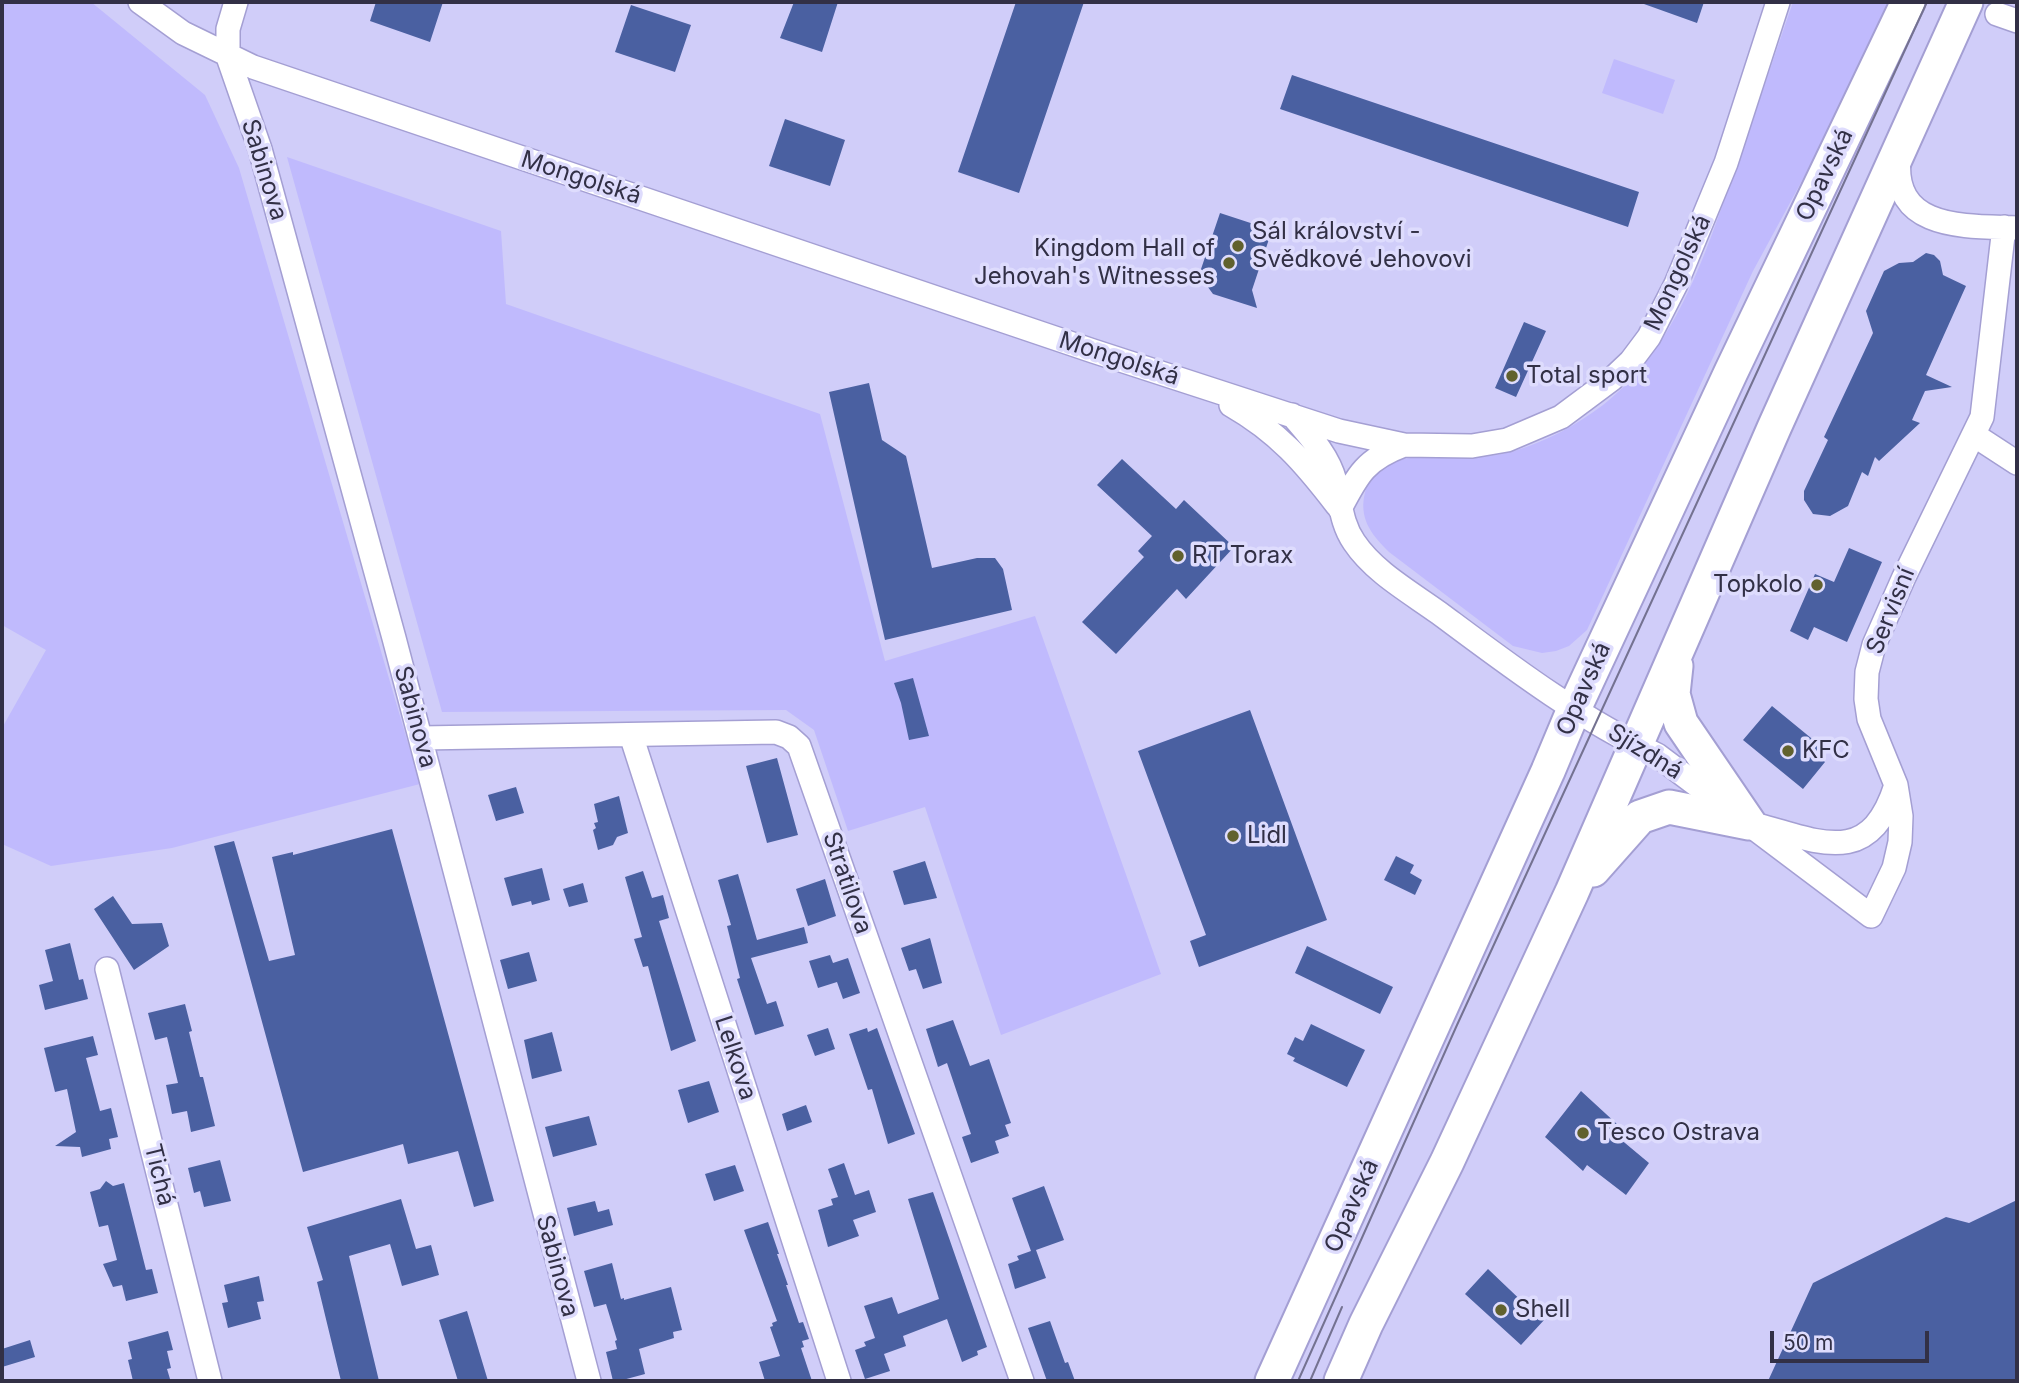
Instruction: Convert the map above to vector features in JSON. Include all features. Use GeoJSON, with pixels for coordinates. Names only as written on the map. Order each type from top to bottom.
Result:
{"type":"FeatureCollection","features":[{"type":"Feature","properties":{"kind":"main road","name":"Opavská"},"geometry":{"type":"LineString","coordinates":[[1272,1381],[1574,709],[1908,2]]}},
{"type":"Feature","properties":{"kind":"main road"},"geometry":{"type":"LineString","coordinates":[[1341,1381],[1366,1324],[1447,1162],[1572,892],[1678,646],[1966,2]]}},
{"type":"Feature","properties":{"kind":"main road"},"geometry":{"type":"LineString","coordinates":[[1678,646],[1673,694],[1681,723],[1749,823]]}},
{"type":"Feature","properties":{"kind":"main road"},"geometry":{"type":"LineString","coordinates":[[1572,892],[1640,817],[1669,807],[1749,823]]}},
{"type":"Feature","properties":{"kind":"street","name":"Mongolská"},"geometry":{"type":"LineString","coordinates":[[140,2],[183,33],[228,57],[278,76],[1195,384],[1339,431],[1404,445],[1472,446],[1491,444],[1525,434],[1561,418],[1631,361],[1649,337],[1664,310],[1726,163],[1778,2]]}},
{"type":"Feature","properties":{"kind":"street"},"geometry":{"type":"LineString","coordinates":[[228,57],[228,29],[236,2]]}},
{"type":"Feature","properties":{"kind":"street","name":"Sabinova"},"geometry":{"type":"LineString","coordinates":[[228,57],[260,149],[421,738],[589,1381]]}},
{"type":"Feature","properties":{"kind":"street"},"geometry":{"type":"LineString","coordinates":[[1899,149],[1901,187],[1910,202],[1924,216],[1944,223],[2010,228]]}},
{"type":"Feature","properties":{"kind":"street","name":"Servisní"},"geometry":{"type":"LineString","coordinates":[[1871,916],[1892,877],[1899,851],[1901,816],[1896,785],[1867,711],[1866,678],[1870,659],[1913,556],[1974,435],[1984,403],[2010,228]]}},
{"type":"Feature","properties":{"kind":"street"},"geometry":{"type":"LineString","coordinates":[[1195,384],[1271,430],[1305,465],[1340,509]]}},
{"type":"Feature","properties":{"kind":"street"},"geometry":{"type":"LineString","coordinates":[[1292,415],[1330,466],[1340,509]]}},
{"type":"Feature","properties":{"kind":"street"},"geometry":{"type":"LineString","coordinates":[[1974,435],[2017,463]]}},
{"type":"Feature","properties":{"kind":"street"},"geometry":{"type":"LineString","coordinates":[[1340,509],[1360,472],[1384,453],[1404,445]]}},
{"type":"Feature","properties":{"kind":"street","name":"Sjízdná"},"geometry":{"type":"LineString","coordinates":[[1340,509],[1345,527],[1355,544],[1381,571],[1534,683],[1637,746],[1657,755],[1871,916]]}},
{"type":"Feature","properties":{"kind":"street","name":"Stratilova"},"geometry":{"type":"LineString","coordinates":[[421,738],[776,732],[789,737],[799,746],[1022,1381]]}},
{"type":"Feature","properties":{"kind":"street","name":"Lelkova"},"geometry":{"type":"LineString","coordinates":[[631,735],[839,1381]]}},
{"type":"Feature","properties":{"kind":"street"},"geometry":{"type":"LineString","coordinates":[[1749,823],[1822,843],[1850,841],[1865,835],[1880,821],[1896,785]]}},
{"type":"Feature","properties":{"kind":"street","name":"Tichá"},"geometry":{"type":"LineString","coordinates":[[107,970],[210,1381]]}},
{"type":"Feature","properties":{"kind":"shaded area"},"geometry":{"type":"Polygon","coordinates":[[[2,2],[91,2],[205,95],[239,168],[420,784],[172,848],[51,866],[2,844],[2,728],[46,650],[2,625],[2,2]]]}},
{"type":"Feature","properties":{"kind":"shaded area"},"geometry":{"type":"Polygon","coordinates":[[[1793,2],[1888,2],[1836,118],[1753,271],[1587,630],[1569,646],[1556,651],[1542,653],[1513,646],[1389,552],[1378,540],[1369,528],[1364,513],[1364,497],[1369,482],[1386,464],[1398,460],[1490,456],[1537,443],[1582,419],[1628,383],[1668,330],[1697,271],[1793,2]]]}},
{"type":"Feature","properties":{"kind":"shaded area"},"geometry":{"type":"Polygon","coordinates":[[[1614,59],[1675,80],[1663,114],[1602,93],[1614,59]]]}},
{"type":"Feature","properties":{"kind":"shaded area"},"geometry":{"type":"Polygon","coordinates":[[[287,157],[501,231],[506,304],[820,414],[885,661],[1035,616],[1161,974],[1001,1035],[925,807],[848,831],[814,730],[786,710],[442,712],[287,157]]]}},
{"type":"Feature","properties":{"kind":"building"},"geometry":{"type":"Polygon","coordinates":[[[376,2],[443,2],[430,42],[370,21],[376,2]]]}},
{"type":"Feature","properties":{"kind":"building"},"geometry":{"type":"Polygon","coordinates":[[[794,2],[838,2],[822,52],[780,38],[794,2]]]}},
{"type":"Feature","properties":{"kind":"building"},"geometry":{"type":"Polygon","coordinates":[[[1016,2],[1084,2],[1019,193],[958,172],[1016,2]]]}},
{"type":"Feature","properties":{"kind":"building"},"geometry":{"type":"Polygon","coordinates":[[[1644,2],[1704,2],[1697,23],[1644,2]]]}},
{"type":"Feature","properties":{"kind":"building"},"geometry":{"type":"Polygon","coordinates":[[[631,5],[691,25],[675,72],[615,52],[631,5]]]}},
{"type":"Feature","properties":{"kind":"building"},"geometry":{"type":"Polygon","coordinates":[[[1292,75],[1639,192],[1628,227],[1280,109],[1292,75]]]}},
{"type":"Feature","properties":{"kind":"building"},"geometry":{"type":"Polygon","coordinates":[[[785,119],[845,140],[830,186],[769,166],[785,119]]]}},
{"type":"Feature","properties":{"kind":"building","name":"Sál království - Svědkové Jehovovi"},"geometry":{"type":"Polygon","coordinates":[[[1220,213],[1272,230],[1252,290],[1257,308],[1213,294],[1199,275],[1220,213]]]}},
{"type":"Feature","properties":{"kind":"building"},"geometry":{"type":"Polygon","coordinates":[[[1926,253],[1934,255],[1940,261],[1943,275],[1966,286],[1926,375],[1952,387],[1925,391],[1912,420],[1920,423],[1879,461],[1875,457],[1868,476],[1862,472],[1848,506],[1830,516],[1813,514],[1804,500],[1804,491],[1828,440],[1824,437],[1873,333],[1866,311],[1884,271],[1899,263],[1913,262],[1926,253]]]}},
{"type":"Feature","properties":{"kind":"building"},"geometry":{"type":"Polygon","coordinates":[[[1524,322],[1546,331],[1516,397],[1495,388],[1524,322]]]}},
{"type":"Feature","properties":{"kind":"building"},"geometry":{"type":"Polygon","coordinates":[[[869,383],[882,440],[906,456],[932,568],[977,558],[995,558],[1003,569],[1012,610],[885,640],[829,392],[869,383]]]}},
{"type":"Feature","properties":{"kind":"building"},"geometry":{"type":"Polygon","coordinates":[[[1122,459],[1176,509],[1184,500],[1234,547],[1186,599],[1177,589],[1116,654],[1082,622],[1144,557],[1138,551],[1152,536],[1097,485],[1122,459]]]}},
{"type":"Feature","properties":{"kind":"building"},"geometry":{"type":"Polygon","coordinates":[[[1849,548],[1882,562],[1847,642],[1814,627],[1808,640],[1790,631],[1815,574],[1834,582],[1849,548]]]}},
{"type":"Feature","properties":{"kind":"building"},"geometry":{"type":"Polygon","coordinates":[[[913,678],[929,736],[909,740],[894,683],[913,678]]]}},
{"type":"Feature","properties":{"kind":"building","name":"KFC"},"geometry":{"type":"Polygon","coordinates":[[[1772,706],[1822,747],[1817,755],[1825,762],[1803,789],[1743,740],[1772,706]]]}},
{"type":"Feature","properties":{"kind":"building","name":"Lidl"},"geometry":{"type":"Polygon","coordinates":[[[1250,710],[1327,920],[1199,967],[1190,941],[1206,935],[1138,751],[1250,710]]]}},
{"type":"Feature","properties":{"kind":"building"},"geometry":{"type":"Polygon","coordinates":[[[777,758],[798,835],[767,843],[746,766],[777,758]]]}},
{"type":"Feature","properties":{"kind":"building"},"geometry":{"type":"Polygon","coordinates":[[[516,787],[524,813],[496,821],[488,795],[516,787]]]}},
{"type":"Feature","properties":{"kind":"building"},"geometry":{"type":"Polygon","coordinates":[[[619,796],[628,833],[617,837],[613,845],[598,850],[593,830],[596,828],[594,823],[598,822],[594,804],[619,796]]]}},
{"type":"Feature","properties":{"kind":"building"},"geometry":{"type":"Polygon","coordinates":[[[392,829],[494,1201],[474,1207],[458,1151],[408,1164],[403,1144],[303,1172],[214,846],[234,841],[269,961],[295,955],[272,857],[293,852],[293,855],[392,829]]]}},
{"type":"Feature","properties":{"kind":"building"},"geometry":{"type":"Polygon","coordinates":[[[1396,856],[1414,865],[1410,873],[1422,880],[1415,895],[1384,880],[1396,856]]]}},
{"type":"Feature","properties":{"kind":"building"},"geometry":{"type":"Polygon","coordinates":[[[925,861],[937,898],[904,905],[893,871],[925,861]]]}},
{"type":"Feature","properties":{"kind":"building"},"geometry":{"type":"Polygon","coordinates":[[[542,868],[550,900],[532,905],[531,901],[512,906],[504,878],[542,868]]]}},
{"type":"Feature","properties":{"kind":"building"},"geometry":{"type":"Polygon","coordinates":[[[643,871],[652,898],[663,895],[669,918],[659,921],[696,1041],[671,1051],[648,966],[643,967],[634,939],[642,937],[625,877],[643,871]]]}},
{"type":"Feature","properties":{"kind":"building"},"geometry":{"type":"Polygon","coordinates":[[[738,874],[757,940],[804,927],[808,943],[751,958],[767,1004],[776,1001],[784,1026],[755,1035],[737,979],[740,978],[727,926],[731,925],[718,880],[738,874]]]}},
{"type":"Feature","properties":{"kind":"building"},"geometry":{"type":"Polygon","coordinates":[[[825,879],[836,916],[808,926],[796,889],[825,879]]]}},
{"type":"Feature","properties":{"kind":"building"},"geometry":{"type":"Polygon","coordinates":[[[583,883],[588,902],[569,907],[563,889],[583,883]]]}},
{"type":"Feature","properties":{"kind":"building"},"geometry":{"type":"Polygon","coordinates":[[[113,896],[132,924],[162,923],[169,946],[134,970],[94,909],[113,896]]]}},
{"type":"Feature","properties":{"kind":"building"},"geometry":{"type":"Polygon","coordinates":[[[930,938],[942,983],[923,989],[916,969],[909,971],[901,948],[930,938]]]}},
{"type":"Feature","properties":{"kind":"building"},"geometry":{"type":"Polygon","coordinates":[[[70,943],[79,980],[83,979],[88,999],[45,1010],[39,985],[53,981],[45,950],[70,943]]]}},
{"type":"Feature","properties":{"kind":"building"},"geometry":{"type":"Polygon","coordinates":[[[1307,946],[1393,987],[1380,1014],[1295,973],[1307,946]]]}},
{"type":"Feature","properties":{"kind":"building"},"geometry":{"type":"Polygon","coordinates":[[[529,952],[537,981],[508,989],[500,960],[529,952]]]}},
{"type":"Feature","properties":{"kind":"building"},"geometry":{"type":"Polygon","coordinates":[[[830,955],[833,963],[848,958],[860,993],[843,999],[837,982],[818,988],[809,961],[830,955]]]}},
{"type":"Feature","properties":{"kind":"building"},"geometry":{"type":"Polygon","coordinates":[[[185,1004],[200,1077],[203,1077],[215,1126],[191,1132],[187,1111],[172,1114],[166,1085],[178,1083],[167,1037],[155,1040],[148,1013],[185,1004]]]}},
{"type":"Feature","properties":{"kind":"building"},"geometry":{"type":"Polygon","coordinates":[[[953,1020],[970,1066],[989,1059],[1011,1123],[1005,1125],[1009,1136],[995,1141],[999,1153],[971,1163],[962,1137],[971,1134],[947,1063],[938,1067],[926,1029],[953,1020]]]}},
{"type":"Feature","properties":{"kind":"building"},"geometry":{"type":"Polygon","coordinates":[[[1311,1024],[1365,1050],[1347,1087],[1293,1061],[1295,1058],[1287,1054],[1295,1037],[1303,1041],[1311,1024]]]}},
{"type":"Feature","properties":{"kind":"building"},"geometry":{"type":"Polygon","coordinates":[[[828,1028],[835,1049],[815,1056],[807,1035],[828,1028]]]}},
{"type":"Feature","properties":{"kind":"building"},"geometry":{"type":"Polygon","coordinates":[[[867,1028],[868,1032],[877,1028],[915,1134],[888,1144],[872,1089],[868,1090],[849,1034],[867,1028]]]}},
{"type":"Feature","properties":{"kind":"building"},"geometry":{"type":"Polygon","coordinates":[[[552,1032],[562,1071],[532,1079],[524,1040],[552,1032]]]}},
{"type":"Feature","properties":{"kind":"building"},"geometry":{"type":"Polygon","coordinates":[[[93,1036],[98,1055],[86,1058],[100,1111],[111,1108],[118,1137],[109,1139],[111,1149],[82,1157],[80,1147],[55,1146],[76,1132],[67,1089],[55,1092],[44,1048],[93,1036]]]}},
{"type":"Feature","properties":{"kind":"building"},"geometry":{"type":"Polygon","coordinates":[[[709,1081],[719,1112],[688,1123],[678,1090],[709,1081]]]}},
{"type":"Feature","properties":{"kind":"building"},"geometry":{"type":"Polygon","coordinates":[[[1581,1091],[1618,1125],[1613,1133],[1649,1163],[1626,1195],[1587,1165],[1583,1171],[1545,1137],[1581,1091]]]}},
{"type":"Feature","properties":{"kind":"building"},"geometry":{"type":"Polygon","coordinates":[[[806,1105],[812,1122],[787,1131],[782,1114],[806,1105]]]}},
{"type":"Feature","properties":{"kind":"building"},"geometry":{"type":"Polygon","coordinates":[[[589,1116],[597,1145],[553,1157],[545,1127],[589,1116]]]}},
{"type":"Feature","properties":{"kind":"building"},"geometry":{"type":"Polygon","coordinates":[[[220,1160],[231,1201],[204,1207],[200,1191],[194,1193],[188,1168],[220,1160]]]}},
{"type":"Feature","properties":{"kind":"building"},"geometry":{"type":"Polygon","coordinates":[[[844,1163],[855,1195],[869,1190],[876,1212],[853,1220],[859,1236],[828,1247],[818,1210],[833,1205],[831,1199],[838,1197],[828,1169],[844,1163]]]}},
{"type":"Feature","properties":{"kind":"building"},"geometry":{"type":"Polygon","coordinates":[[[735,1165],[744,1191],[714,1201],[705,1174],[735,1165]]]}},
{"type":"Feature","properties":{"kind":"building"},"geometry":{"type":"Polygon","coordinates":[[[106,1181],[113,1186],[124,1183],[146,1270],[152,1269],[158,1293],[126,1301],[122,1285],[113,1287],[103,1264],[117,1260],[108,1225],[99,1227],[90,1192],[100,1189],[106,1181]]]}},
{"type":"Feature","properties":{"kind":"building"},"geometry":{"type":"Polygon","coordinates":[[[1044,1186],[1064,1240],[1036,1250],[1046,1278],[1015,1289],[1008,1264],[1019,1260],[1017,1256],[1031,1251],[1012,1198],[1044,1186]]]}},
{"type":"Feature","properties":{"kind":"building"},"geometry":{"type":"Polygon","coordinates":[[[933,1192],[987,1347],[977,1351],[978,1355],[962,1362],[947,1319],[903,1336],[906,1346],[884,1354],[890,1371],[865,1379],[855,1350],[866,1346],[864,1342],[875,1338],[864,1306],[892,1297],[898,1314],[939,1299],[908,1199],[933,1192]]]}},
{"type":"Feature","properties":{"kind":"building"},"geometry":{"type":"Polygon","coordinates":[[[401,1199],[416,1249],[431,1245],[439,1275],[402,1286],[390,1244],[349,1256],[379,1381],[341,1381],[317,1282],[323,1280],[307,1227],[401,1199]]]}},
{"type":"Feature","properties":{"kind":"building"},"geometry":{"type":"Polygon","coordinates":[[[2017,1200],[2017,1381],[1768,1381],[1813,1283],[1946,1217],[1969,1223],[2017,1200]]]}},
{"type":"Feature","properties":{"kind":"building"},"geometry":{"type":"Polygon","coordinates":[[[595,1201],[598,1212],[609,1209],[613,1225],[574,1236],[567,1208],[595,1201]]]}},
{"type":"Feature","properties":{"kind":"building"},"geometry":{"type":"Polygon","coordinates":[[[768,1222],[799,1323],[803,1322],[809,1339],[802,1341],[804,1347],[801,1348],[812,1381],[765,1381],[759,1362],[780,1356],[770,1327],[777,1321],[744,1230],[768,1222]]]}},
{"type":"Feature","properties":{"kind":"building"},"geometry":{"type":"Polygon","coordinates":[[[612,1263],[621,1299],[671,1287],[682,1330],[673,1332],[674,1338],[639,1349],[645,1374],[619,1381],[613,1381],[606,1352],[617,1349],[617,1340],[606,1304],[594,1307],[584,1271],[612,1263]]]}},
{"type":"Feature","properties":{"kind":"building","name":"Shell"},"geometry":{"type":"Polygon","coordinates":[[[1488,1269],[1530,1309],[1532,1307],[1545,1319],[1521,1345],[1465,1294],[1488,1269]]]}},
{"type":"Feature","properties":{"kind":"building"},"geometry":{"type":"Polygon","coordinates":[[[259,1276],[264,1301],[257,1302],[261,1319],[228,1328],[222,1303],[228,1302],[224,1285],[259,1276]]]}},
{"type":"Feature","properties":{"kind":"building"},"geometry":{"type":"Polygon","coordinates":[[[467,1311],[488,1381],[458,1381],[439,1320],[467,1311]]]}},
{"type":"Feature","properties":{"kind":"building"},"geometry":{"type":"Polygon","coordinates":[[[1050,1321],[1065,1363],[1068,1362],[1075,1381],[1047,1381],[1028,1328],[1050,1321]]]}},
{"type":"Feature","properties":{"kind":"building"},"geometry":{"type":"Polygon","coordinates":[[[168,1331],[173,1350],[167,1351],[171,1368],[167,1369],[170,1379],[133,1381],[128,1360],[132,1359],[128,1342],[168,1331]]]}},
{"type":"Feature","properties":{"kind":"building"},"geometry":{"type":"Polygon","coordinates":[[[30,1340],[35,1357],[2,1367],[2,1349],[30,1340]]]}},
{"type":"Feature","properties":{"kind":"tram line"},"geometry":{"type":"LineString","coordinates":[[1298,1381],[1457,1025],[1927,2]]}},
{"type":"Feature","properties":{"kind":"tram line"},"geometry":{"type":"LineString","coordinates":[[1310,1381],[1342,1307]]}},
{"type":"Feature","properties":{"kind":"place","name":"Sál království - Svědkové Jehovovi"},"geometry":{"type":"Point","coordinates":[1238,246]}},
{"type":"Feature","properties":{"kind":"place","name":"Kingdom Hall of Jehovah's Witnesses"},"geometry":{"type":"Point","coordinates":[1229,263]}},
{"type":"Feature","properties":{"kind":"place","name":"Total sport"},"geometry":{"type":"Point","coordinates":[1512,376]}},
{"type":"Feature","properties":{"kind":"place","name":"RT Torax"},"geometry":{"type":"Point","coordinates":[1178,556]}},
{"type":"Feature","properties":{"kind":"place","name":"Topkolo"},"geometry":{"type":"Point","coordinates":[1817,585]}},
{"type":"Feature","properties":{"kind":"place","name":"KFC"},"geometry":{"type":"Point","coordinates":[1788,751]}},
{"type":"Feature","properties":{"kind":"place","name":"Lidl"},"geometry":{"type":"Point","coordinates":[1233,836]}},
{"type":"Feature","properties":{"kind":"place","name":"Tesco Ostrava"},"geometry":{"type":"Point","coordinates":[1583,1133]}},
{"type":"Feature","properties":{"kind":"place","name":"Shell"},"geometry":{"type":"Point","coordinates":[1501,1310]}}]}
